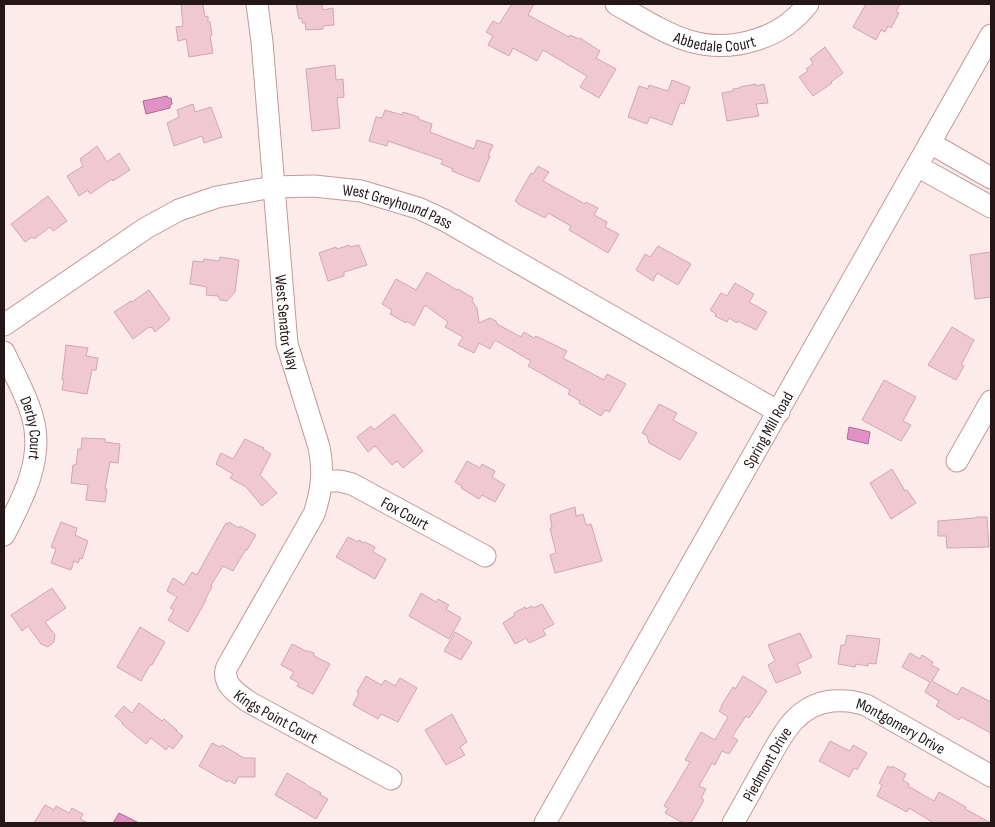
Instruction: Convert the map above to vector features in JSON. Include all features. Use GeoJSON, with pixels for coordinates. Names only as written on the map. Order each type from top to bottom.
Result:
{"type":"FeatureCollection","features":[{"type":"Feature","properties":{"kind":"street","name":"West Senator Way"},"geometry":{"type":"LineString","coordinates":[[253,620],[314,514],[319,500],[322,481],[319,447],[287,344],[262,42],[257,4]]}},
{"type":"Feature","properties":{"kind":"street","name":"Abbedale Court"},"geometry":{"type":"LineString","coordinates":[[616,4],[686,41],[723,47],[743,44],[778,31],[793,20],[808,4]]}},
{"type":"Feature","properties":{"kind":"street","name":"Spring Mill Road"},"geometry":{"type":"LineString","coordinates":[[546,823],[991,34]]}},
{"type":"Feature","properties":{"kind":"street"},"geometry":{"type":"LineString","coordinates":[[930,143],[991,178]]}},
{"type":"Feature","properties":{"kind":"street"},"geometry":{"type":"LineString","coordinates":[[917,166],[991,207]]}},
{"type":"Feature","properties":{"kind":"street","name":"West Greyhound Pass"},"geometry":{"type":"LineString","coordinates":[[4,325],[146,228],[179,210],[218,197],[274,187],[314,186],[361,191],[418,208],[444,220],[779,412]]}},
{"type":"Feature","properties":{"kind":"street","name":"Derby Court"},"geometry":{"type":"LineString","coordinates":[[4,352],[24,392],[33,420],[36,440],[34,461],[29,481],[22,500],[4,535]]}},
{"type":"Feature","properties":{"kind":"street"},"geometry":{"type":"LineString","coordinates":[[957,461],[991,401]]}},
{"type":"Feature","properties":{"kind":"street","name":"Fox Court"},"geometry":{"type":"LineString","coordinates":[[322,481],[340,481],[352,484],[485,556]]}},
{"type":"Feature","properties":{"kind":"street","name":"Kings Point Court"},"geometry":{"type":"LineString","coordinates":[[253,620],[226,670],[227,681],[234,692],[391,779]]}},
{"type":"Feature","properties":{"kind":"street","name":"Montgomery Drive"},"geometry":{"type":"LineString","coordinates":[[805,710],[823,702],[852,700],[991,776]]}},
{"type":"Feature","properties":{"kind":"street","name":"Piedmont Drive"},"geometry":{"type":"LineString","coordinates":[[733,823],[780,739],[791,723],[805,710]]}},
{"type":"Feature","properties":{"kind":"shaded area"},"geometry":{"type":"Polygon","coordinates":[[[167,96],[171,98],[172,104],[170,108],[146,114],[143,101],[167,96]]]}},
{"type":"Feature","properties":{"kind":"shaded area"},"geometry":{"type":"Polygon","coordinates":[[[849,427],[870,432],[868,444],[847,439],[849,427]]]}},
{"type":"Feature","properties":{"kind":"shaded area"},"geometry":{"type":"Polygon","coordinates":[[[119,813],[139,823],[113,823],[119,813]]]}},
{"type":"Feature","properties":{"kind":"building"},"geometry":{"type":"Polygon","coordinates":[[[181,4],[203,4],[205,17],[208,16],[208,22],[210,22],[213,53],[189,57],[186,39],[178,41],[176,27],[183,26],[181,4]]]}},
{"type":"Feature","properties":{"kind":"building"},"geometry":{"type":"Polygon","coordinates":[[[296,4],[322,4],[323,10],[333,8],[334,25],[323,26],[323,29],[306,30],[305,23],[302,23],[302,18],[299,19],[296,4]]]}},
{"type":"Feature","properties":{"kind":"building"},"geometry":{"type":"Polygon","coordinates":[[[512,4],[534,4],[528,15],[569,37],[570,35],[580,38],[600,51],[596,58],[616,69],[599,98],[580,87],[587,76],[543,50],[537,61],[513,48],[509,56],[488,45],[493,36],[486,32],[493,21],[499,24],[512,4]]]}},
{"type":"Feature","properties":{"kind":"building"},"geometry":{"type":"Polygon","coordinates":[[[866,4],[900,4],[896,12],[899,13],[891,28],[888,26],[885,32],[881,30],[876,40],[853,27],[866,4]]]}},
{"type":"Feature","properties":{"kind":"building"},"geometry":{"type":"Polygon","coordinates":[[[825,47],[843,73],[813,96],[799,77],[808,71],[806,69],[813,64],[810,59],[825,47]]]}},
{"type":"Feature","properties":{"kind":"building"},"geometry":{"type":"Polygon","coordinates":[[[335,65],[336,80],[343,79],[344,97],[337,98],[340,128],[312,131],[306,69],[335,65]]]}},
{"type":"Feature","properties":{"kind":"building"},"geometry":{"type":"Polygon","coordinates":[[[672,80],[690,87],[684,104],[680,103],[672,125],[650,117],[647,124],[628,117],[639,86],[648,89],[649,85],[668,91],[672,80]]]}},
{"type":"Feature","properties":{"kind":"building"},"geometry":{"type":"Polygon","coordinates":[[[756,84],[756,86],[764,84],[768,103],[756,104],[759,116],[727,121],[722,93],[756,84]]]}},
{"type":"Feature","properties":{"kind":"building"},"geometry":{"type":"Polygon","coordinates":[[[193,104],[195,112],[211,107],[222,137],[204,143],[202,136],[174,146],[167,123],[179,117],[177,110],[193,104]]]}},
{"type":"Feature","properties":{"kind":"building"},"geometry":{"type":"Polygon","coordinates":[[[385,110],[402,115],[403,112],[419,117],[418,119],[432,124],[430,132],[474,149],[477,140],[493,145],[479,182],[452,171],[453,169],[441,164],[443,160],[388,141],[387,146],[369,141],[376,117],[382,118],[385,110]]]}},
{"type":"Feature","properties":{"kind":"building"},"geometry":{"type":"Polygon","coordinates":[[[97,146],[107,162],[119,153],[130,170],[113,181],[112,179],[90,194],[88,190],[79,196],[67,176],[83,166],[80,159],[97,146]]]}},
{"type":"Feature","properties":{"kind":"building"},"geometry":{"type":"Polygon","coordinates":[[[538,166],[549,172],[543,181],[585,204],[586,202],[598,208],[594,215],[607,222],[605,227],[619,234],[608,253],[569,230],[571,226],[548,213],[545,218],[515,201],[531,173],[533,174],[538,166]]]}},
{"type":"Feature","properties":{"kind":"building"},"geometry":{"type":"Polygon","coordinates":[[[48,196],[67,221],[53,231],[50,227],[34,239],[32,237],[25,242],[11,224],[48,196]]]}},
{"type":"Feature","properties":{"kind":"building"},"geometry":{"type":"Polygon","coordinates":[[[349,245],[350,247],[359,245],[367,265],[344,272],[344,276],[328,281],[319,253],[349,245]]]}},
{"type":"Feature","properties":{"kind":"building"},"geometry":{"type":"Polygon","coordinates":[[[658,246],[691,264],[678,285],[657,273],[653,281],[636,270],[645,254],[650,257],[658,246]]]}},
{"type":"Feature","properties":{"kind":"building"},"geometry":{"type":"Polygon","coordinates":[[[991,252],[991,297],[975,299],[970,255],[991,252]]]}},
{"type":"Feature","properties":{"kind":"building"},"geometry":{"type":"Polygon","coordinates":[[[220,257],[239,260],[235,292],[227,301],[220,300],[218,296],[206,295],[207,287],[190,284],[193,261],[203,262],[204,259],[219,261],[220,257]]]}},
{"type":"Feature","properties":{"kind":"building"},"geometry":{"type":"Polygon","coordinates":[[[427,272],[473,298],[472,301],[477,308],[479,323],[490,318],[521,337],[524,332],[534,338],[536,336],[567,351],[563,358],[604,380],[607,374],[626,384],[609,412],[605,410],[601,416],[579,403],[580,401],[568,394],[570,390],[528,366],[531,361],[495,340],[490,349],[479,343],[474,353],[458,345],[463,337],[445,327],[448,322],[425,305],[414,326],[390,314],[392,310],[382,304],[396,279],[416,290],[427,272]]]}},
{"type":"Feature","properties":{"kind":"building"},"geometry":{"type":"Polygon","coordinates":[[[735,283],[754,294],[749,302],[767,312],[756,330],[729,318],[727,322],[715,316],[716,314],[710,310],[721,293],[727,296],[735,283]]]}},
{"type":"Feature","properties":{"kind":"building"},"geometry":{"type":"Polygon","coordinates":[[[149,290],[170,319],[155,332],[152,327],[149,327],[133,339],[114,312],[149,290]]]}},
{"type":"Feature","properties":{"kind":"building"},"geometry":{"type":"Polygon","coordinates":[[[952,327],[974,340],[961,365],[964,366],[956,380],[928,365],[952,327]]]}},
{"type":"Feature","properties":{"kind":"building"},"geometry":{"type":"Polygon","coordinates":[[[66,345],[88,348],[86,356],[98,358],[96,370],[92,370],[87,394],[62,390],[66,345]]]}},
{"type":"Feature","properties":{"kind":"building"},"geometry":{"type":"Polygon","coordinates":[[[884,380],[916,397],[903,421],[911,425],[901,441],[862,420],[884,380]]]}},
{"type":"Feature","properties":{"kind":"building"},"geometry":{"type":"Polygon","coordinates":[[[659,404],[677,413],[673,420],[697,433],[680,460],[649,443],[647,436],[642,433],[659,404]]]}},
{"type":"Feature","properties":{"kind":"building"},"geometry":{"type":"Polygon","coordinates":[[[394,414],[423,451],[403,468],[397,461],[392,465],[375,446],[368,452],[357,437],[371,426],[374,430],[394,414]]]}},
{"type":"Feature","properties":{"kind":"building"},"geometry":{"type":"Polygon","coordinates":[[[82,438],[105,439],[105,442],[120,444],[118,463],[110,462],[105,489],[107,489],[105,502],[86,500],[88,485],[71,483],[73,465],[76,465],[78,449],[81,449],[82,438]]]}},
{"type":"Feature","properties":{"kind":"building"},"geometry":{"type":"Polygon","coordinates":[[[245,439],[264,448],[271,454],[260,475],[277,493],[262,506],[246,487],[230,478],[233,474],[216,464],[221,453],[233,459],[245,439]]]}},
{"type":"Feature","properties":{"kind":"building"},"geometry":{"type":"Polygon","coordinates":[[[467,461],[480,468],[482,464],[495,471],[492,477],[505,485],[495,502],[482,495],[479,499],[455,482],[467,461]]]}},
{"type":"Feature","properties":{"kind":"building"},"geometry":{"type":"Polygon","coordinates":[[[892,469],[905,491],[907,490],[916,503],[891,519],[870,483],[892,469]]]}},
{"type":"Feature","properties":{"kind":"building"},"geometry":{"type":"Polygon","coordinates":[[[575,507],[576,516],[583,514],[586,525],[591,524],[602,561],[555,573],[550,555],[556,553],[550,528],[552,528],[550,515],[575,507]]]}},
{"type":"Feature","properties":{"kind":"building"},"geometry":{"type":"Polygon","coordinates":[[[987,517],[989,547],[947,548],[946,536],[938,536],[938,521],[987,517]]]}},
{"type":"Feature","properties":{"kind":"building"},"geometry":{"type":"Polygon","coordinates":[[[61,522],[77,528],[75,535],[88,541],[82,559],[80,558],[78,563],[74,561],[71,570],[51,563],[56,549],[51,547],[61,522]]]}},
{"type":"Feature","properties":{"kind":"building"},"geometry":{"type":"Polygon","coordinates":[[[229,522],[256,535],[233,571],[223,566],[211,585],[212,587],[206,600],[188,632],[168,620],[174,610],[170,608],[177,597],[167,591],[173,578],[184,585],[192,572],[197,575],[226,523],[228,524],[229,522]]]}},
{"type":"Feature","properties":{"kind":"building"},"geometry":{"type":"Polygon","coordinates":[[[348,537],[375,547],[373,552],[386,559],[375,579],[336,557],[348,537]]]}},
{"type":"Feature","properties":{"kind":"building"},"geometry":{"type":"Polygon","coordinates":[[[52,588],[66,608],[45,622],[55,635],[54,642],[48,647],[41,644],[28,626],[22,631],[11,615],[52,588]]]}},
{"type":"Feature","properties":{"kind":"building"},"geometry":{"type":"Polygon","coordinates":[[[421,593],[436,602],[438,599],[449,605],[446,609],[461,618],[449,639],[409,616],[421,593]]]}},
{"type":"Feature","properties":{"kind":"building"},"geometry":{"type":"Polygon","coordinates":[[[542,604],[554,624],[543,630],[546,635],[529,643],[526,638],[515,644],[503,623],[515,615],[514,613],[525,607],[526,609],[532,606],[533,608],[542,604]]]}},
{"type":"Feature","properties":{"kind":"building"},"geometry":{"type":"Polygon","coordinates":[[[140,627],[165,642],[141,681],[117,667],[140,627]]]}},
{"type":"Feature","properties":{"kind":"building"},"geometry":{"type":"Polygon","coordinates":[[[455,632],[472,642],[461,660],[444,651],[455,632]]]}},
{"type":"Feature","properties":{"kind":"building"},"geometry":{"type":"Polygon","coordinates":[[[800,633],[812,657],[797,664],[801,673],[776,683],[768,665],[775,661],[768,645],[800,633]]]}},
{"type":"Feature","properties":{"kind":"building"},"geometry":{"type":"Polygon","coordinates":[[[847,635],[880,639],[876,664],[868,663],[868,666],[856,664],[855,667],[838,664],[841,645],[845,645],[847,635]]]}},
{"type":"Feature","properties":{"kind":"building"},"geometry":{"type":"Polygon","coordinates":[[[292,644],[314,653],[314,656],[330,664],[313,694],[297,686],[299,683],[290,678],[294,672],[281,665],[292,644]]]}},
{"type":"Feature","properties":{"kind":"building"},"geometry":{"type":"Polygon","coordinates":[[[910,653],[920,659],[922,655],[933,662],[931,665],[939,669],[932,681],[957,695],[962,687],[991,702],[991,733],[961,717],[959,720],[936,706],[939,701],[925,692],[930,682],[902,667],[910,653]]]}},
{"type":"Feature","properties":{"kind":"building"},"geometry":{"type":"Polygon","coordinates":[[[366,676],[381,685],[385,680],[395,686],[400,678],[417,688],[398,722],[381,714],[378,719],[353,705],[359,693],[357,692],[366,676]]]}},
{"type":"Feature","properties":{"kind":"building"},"geometry":{"type":"Polygon","coordinates":[[[743,676],[767,691],[749,718],[746,716],[732,737],[738,740],[729,754],[722,751],[715,765],[712,763],[699,786],[706,789],[701,798],[704,800],[691,823],[683,823],[665,813],[668,808],[664,806],[690,762],[685,760],[701,732],[715,740],[728,717],[719,711],[721,706],[733,687],[735,689],[743,676]]]}},
{"type":"Feature","properties":{"kind":"building"},"geometry":{"type":"Polygon","coordinates":[[[139,703],[162,721],[164,719],[183,736],[173,749],[169,746],[166,750],[151,738],[146,744],[115,716],[124,706],[132,713],[139,703]]]}},
{"type":"Feature","properties":{"kind":"building"},"geometry":{"type":"Polygon","coordinates":[[[452,714],[467,742],[460,747],[465,755],[446,765],[425,730],[452,714]]]}},
{"type":"Feature","properties":{"kind":"building"},"geometry":{"type":"Polygon","coordinates":[[[830,741],[850,751],[853,745],[867,753],[857,770],[854,768],[849,777],[819,761],[830,741]]]}},
{"type":"Feature","properties":{"kind":"building"},"geometry":{"type":"Polygon","coordinates":[[[212,743],[220,747],[222,745],[244,758],[255,758],[255,777],[238,777],[235,784],[228,780],[227,782],[199,766],[212,743]]]}},
{"type":"Feature","properties":{"kind":"building"},"geometry":{"type":"Polygon","coordinates":[[[888,766],[891,768],[892,766],[906,774],[903,780],[909,784],[908,786],[934,801],[939,792],[991,823],[934,823],[909,808],[907,812],[877,796],[882,785],[879,783],[888,766]]]}},
{"type":"Feature","properties":{"kind":"building"},"geometry":{"type":"Polygon","coordinates":[[[287,773],[328,799],[316,819],[275,795],[287,773]]]}},
{"type":"Feature","properties":{"kind":"building"},"geometry":{"type":"Polygon","coordinates":[[[45,805],[54,810],[56,806],[69,813],[72,808],[83,814],[80,819],[88,823],[34,823],[45,805]]]}}]}
